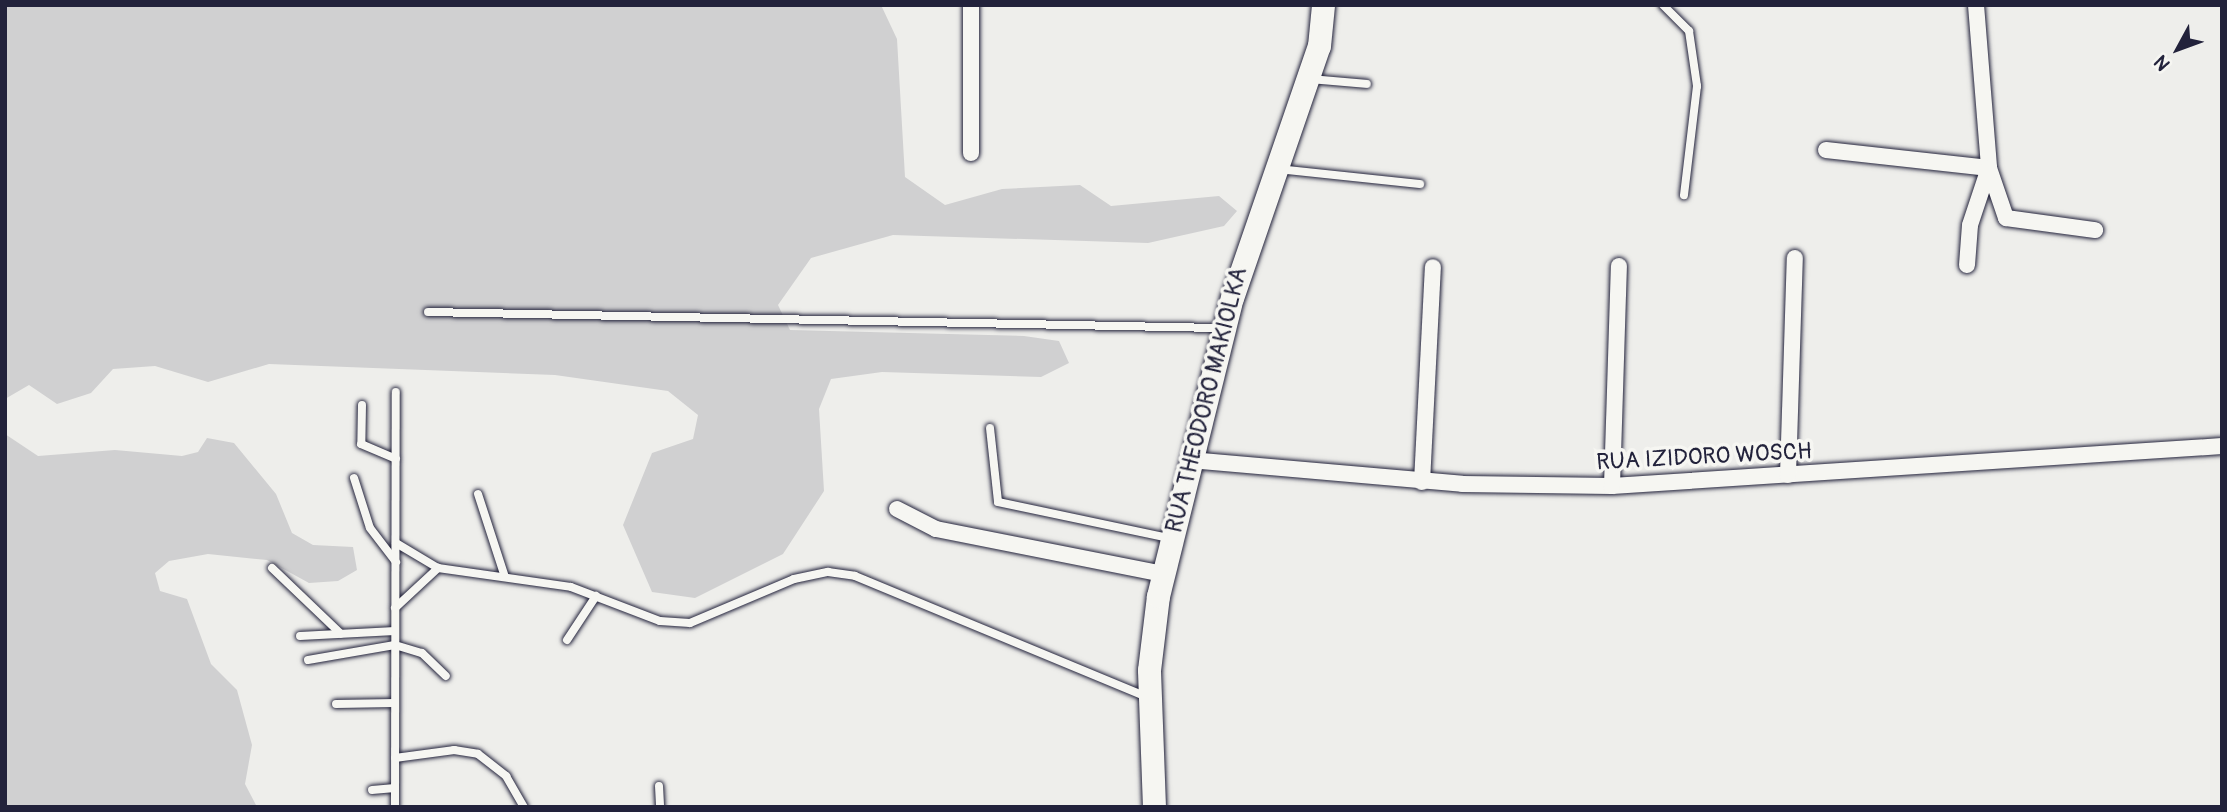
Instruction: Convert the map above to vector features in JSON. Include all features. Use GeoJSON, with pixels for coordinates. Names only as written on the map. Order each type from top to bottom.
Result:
{"type":"FeatureCollection","features":[{"type":"Feature","properties":{"kind":"main road","name":"RUA THEODORO MAKIOLKA"},"geometry":{"type":"LineString","coordinates":[[1154,807],[1150,698],[1153,620],[1224,328],[1274,169],[1308,78],[1324,5]]}},
{"type":"Feature","properties":{"kind":"street"},"geometry":{"type":"LineString","coordinates":[[971,5],[971,153]]}},
{"type":"Feature","properties":{"kind":"street"},"geometry":{"type":"LineString","coordinates":[[1976,5],[1989,168],[2006,218],[2095,230]]}},
{"type":"Feature","properties":{"kind":"street"},"geometry":{"type":"LineString","coordinates":[[1826,150],[1989,168]]}},
{"type":"Feature","properties":{"kind":"street"},"geometry":{"type":"LineString","coordinates":[[1966,265],[1989,168]]}},
{"type":"Feature","properties":{"kind":"street"},"geometry":{"type":"LineString","coordinates":[[1788,475],[1796,258]]}},
{"type":"Feature","properties":{"kind":"street"},"geometry":{"type":"LineString","coordinates":[[1612,486],[1619,266]]}},
{"type":"Feature","properties":{"kind":"street"},"geometry":{"type":"LineString","coordinates":[[1422,482],[1433,267]]}},
{"type":"Feature","properties":{"kind":"street","name":"RUA IZIDORO WOSCH"},"geometry":{"type":"LineString","coordinates":[[1190,460],[1422,482],[1612,486],[2222,446]]}},
{"type":"Feature","properties":{"kind":"street"},"geometry":{"type":"LineString","coordinates":[[897,509],[936,529],[1163,574]]}},
{"type":"Feature","properties":{"kind":"lane"},"geometry":{"type":"LineString","coordinates":[[1663,5],[1689,31],[1697,86],[1684,195]]}},
{"type":"Feature","properties":{"kind":"lane"},"geometry":{"type":"LineString","coordinates":[[1308,78],[1367,84]]}},
{"type":"Feature","properties":{"kind":"lane"},"geometry":{"type":"LineString","coordinates":[[1274,169],[1420,184]]}},
{"type":"Feature","properties":{"kind":"lane"},"geometry":{"type":"LineString","coordinates":[[428,312],[1224,328]]}},
{"type":"Feature","properties":{"kind":"lane"},"geometry":{"type":"LineString","coordinates":[[395,807],[396,392]]}},
{"type":"Feature","properties":{"kind":"lane"},"geometry":{"type":"LineString","coordinates":[[362,405],[361,444],[396,458]]}},
{"type":"Feature","properties":{"kind":"lane"},"geometry":{"type":"LineString","coordinates":[[990,428],[998,502],[1171,539]]}},
{"type":"Feature","properties":{"kind":"lane"},"geometry":{"type":"LineString","coordinates":[[354,478],[370,528],[396,562]]}},
{"type":"Feature","properties":{"kind":"lane"},"geometry":{"type":"LineString","coordinates":[[478,494],[505,577]]}},
{"type":"Feature","properties":{"kind":"lane"},"geometry":{"type":"LineString","coordinates":[[396,543],[438,568],[505,577],[596,596],[660,621],[691,623],[794,579],[828,572],[855,576],[1150,698]]}},
{"type":"Feature","properties":{"kind":"lane"},"geometry":{"type":"LineString","coordinates":[[272,568],[341,634]]}},
{"type":"Feature","properties":{"kind":"lane"},"geometry":{"type":"LineString","coordinates":[[396,608],[438,568]]}},
{"type":"Feature","properties":{"kind":"lane"},"geometry":{"type":"LineString","coordinates":[[567,640],[596,596]]}},
{"type":"Feature","properties":{"kind":"lane"},"geometry":{"type":"LineString","coordinates":[[300,636],[395,631]]}},
{"type":"Feature","properties":{"kind":"lane"},"geometry":{"type":"LineString","coordinates":[[308,660],[396,645],[422,653],[446,676]]}},
{"type":"Feature","properties":{"kind":"lane"},"geometry":{"type":"LineString","coordinates":[[336,704],[395,703]]}},
{"type":"Feature","properties":{"kind":"lane"},"geometry":{"type":"LineString","coordinates":[[395,758],[454,750],[478,754],[506,776],[524,807]]}},
{"type":"Feature","properties":{"kind":"lane"},"geometry":{"type":"LineString","coordinates":[[659,786],[660,807]]}},
{"type":"Feature","properties":{"kind":"lane"},"geometry":{"type":"LineString","coordinates":[[372,790],[395,788]]}},
{"type":"Feature","properties":{"kind":"shaded area"},"geometry":{"type":"Polygon","coordinates":[[[5,5],[881,5],[897,39],[905,177],[945,205],[1002,189],[1080,185],[1111,206],[1219,196],[1237,211],[1224,226],[1148,243],[893,235],[811,258],[778,305],[790,330],[1024,336],[1059,341],[1069,363],[1041,377],[882,372],[831,379],[819,409],[824,491],[783,554],[695,598],[652,592],[623,525],[652,453],[693,439],[698,415],[668,391],[555,375],[269,364],[208,382],[155,366],[113,369],[91,393],[57,404],[29,385],[5,399],[5,5]]]}},
{"type":"Feature","properties":{"kind":"shaded area"},"geometry":{"type":"Polygon","coordinates":[[[5,434],[38,456],[115,450],[182,456],[198,452],[207,438],[234,443],[276,494],[292,533],[313,545],[353,547],[357,570],[338,581],[309,583],[267,560],[208,554],[169,561],[155,573],[160,591],[187,599],[211,664],[237,690],[252,745],[245,784],[257,807],[5,807],[5,434]]]}}]}
